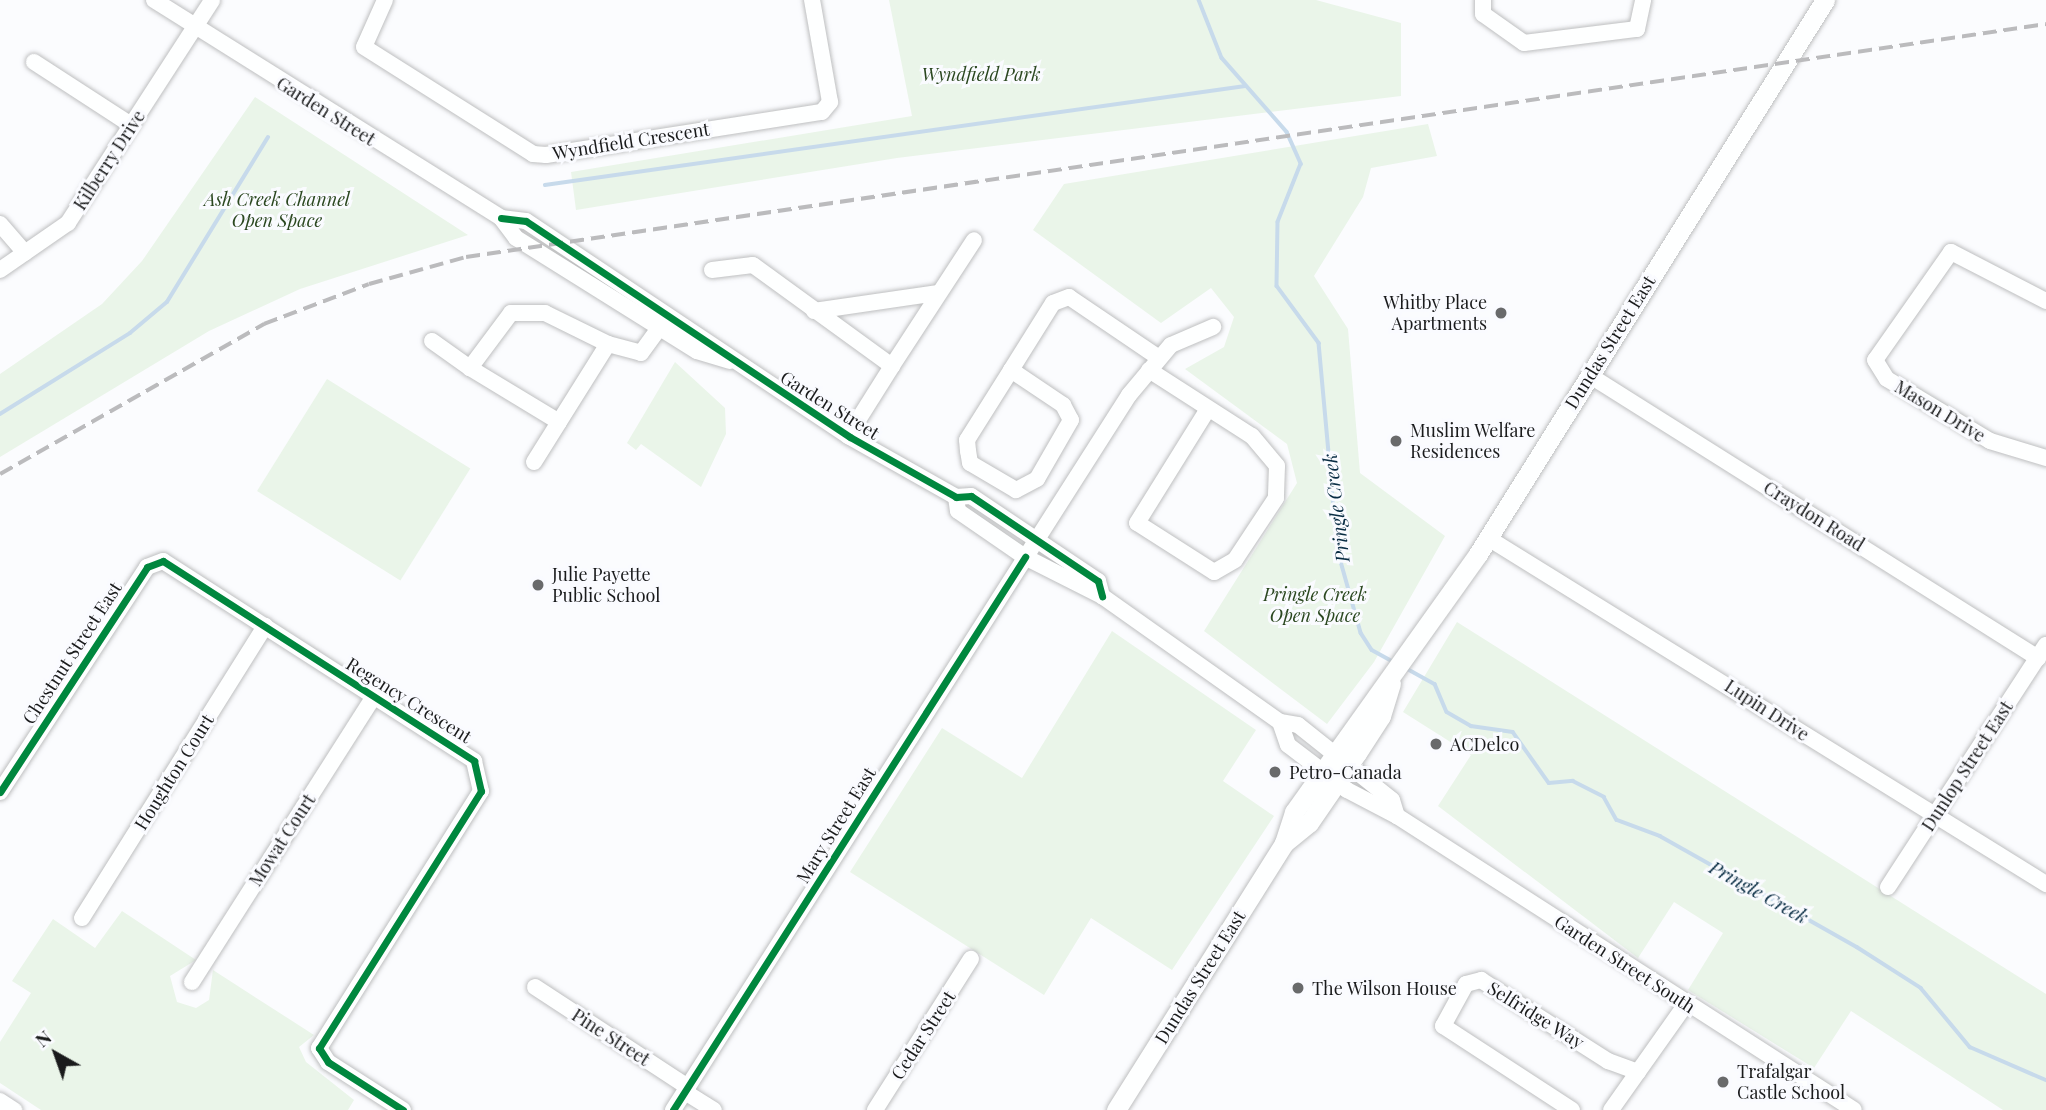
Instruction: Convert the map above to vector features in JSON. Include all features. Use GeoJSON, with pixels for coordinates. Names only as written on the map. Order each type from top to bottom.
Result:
{"type":"FeatureCollection","features":[{"type":"Feature","properties":{"kind":"main road","name":"Dundas Street East"},"geometry":{"type":"LineString","coordinates":[[1116,1110],[1284,843],[1309,823],[1335,768],[1381,716],[1394,679],[1488,538],[1825,0]]}},
{"type":"Feature","properties":{"kind":"street","name":"Garden Street"},"geometry":{"type":"LineString","coordinates":[[154,0],[501,218],[516,238],[656,325],[711,358],[729,361],[848,436],[956,497],[971,496],[1098,581],[1102,596]]}},
{"type":"Feature","properties":{"kind":"street","name":"Kilberry Drive"},"geometry":{"type":"LineString","coordinates":[[0,270],[68,223],[212,0]]}},
{"type":"Feature","properties":{"kind":"street","name":"Wyndfield Crescent"},"geometry":{"type":"LineString","coordinates":[[385,0],[364,47],[533,153],[546,155],[822,113],[830,103],[812,0]]}},
{"type":"Feature","properties":{"kind":"street"},"geometry":{"type":"LineString","coordinates":[[1483,0],[1483,14],[1524,43],[1637,29],[1643,0]]}},
{"type":"Feature","properties":{"kind":"street"},"geometry":{"type":"LineString","coordinates":[[34,62],[131,125]]}},
{"type":"Feature","properties":{"kind":"street","name":"Garden Street"},"geometry":{"type":"LineString","coordinates":[[501,218],[526,221],[719,345],[729,361]]}},
{"type":"Feature","properties":{"kind":"street"},"geometry":{"type":"LineString","coordinates":[[0,224],[25,253]]}},
{"type":"Feature","properties":{"kind":"street"},"geometry":{"type":"LineString","coordinates":[[848,436],[937,293],[974,240]]}},
{"type":"Feature","properties":{"kind":"street","name":"Mason Drive"},"geometry":{"type":"LineString","coordinates":[[2046,301],[1951,252],[1914,297],[1879,350],[1880,373],[1990,441],[2046,458]]}},
{"type":"Feature","properties":{"kind":"street"},"geometry":{"type":"LineString","coordinates":[[712,270],[753,265],[892,366]]}},
{"type":"Feature","properties":{"kind":"street"},"geometry":{"type":"LineString","coordinates":[[814,311],[937,293]]}},
{"type":"Feature","properties":{"kind":"street"},"geometry":{"type":"LineString","coordinates":[[1011,370],[1063,405],[1071,420],[1037,479],[1016,490],[970,463],[967,440],[1053,303],[1069,297],[1208,410],[1262,444],[1280,482],[1235,560],[1214,572],[1138,523],[1208,410]]}},
{"type":"Feature","properties":{"kind":"street"},"geometry":{"type":"LineString","coordinates":[[470,368],[499,321],[511,313],[545,313],[608,344],[641,353],[656,325],[685,323]]}},
{"type":"Feature","properties":{"kind":"street","name":"Mary Street East"},"geometry":{"type":"LineString","coordinates":[[673,1110],[1025,557],[1154,364],[1213,327]]}},
{"type":"Feature","properties":{"kind":"street"},"geometry":{"type":"LineString","coordinates":[[432,341],[470,368],[559,422]]}},
{"type":"Feature","properties":{"kind":"street"},"geometry":{"type":"LineString","coordinates":[[534,462],[608,344]]}},
{"type":"Feature","properties":{"kind":"street","name":"Craydon Road"},"geometry":{"type":"LineString","coordinates":[[1589,375],[2042,652]]}},
{"type":"Feature","properties":{"kind":"street","name":"Garden Street"},"geometry":{"type":"LineString","coordinates":[[956,497],[958,511],[1025,557],[1089,595],[1102,596],[1280,722],[1288,745],[1335,768]]}},
{"type":"Feature","properties":{"kind":"street","name":"Lupin Drive"},"geometry":{"type":"LineString","coordinates":[[1488,538],[2046,884]]}},
{"type":"Feature","properties":{"kind":"street","name":"Regency Crescent"},"geometry":{"type":"LineString","coordinates":[[147,567],[163,561],[265,625],[373,698],[474,761],[483,780],[319,1048],[328,1062],[403,1110]]}},
{"type":"Feature","properties":{"kind":"street","name":"Chestnut Street East"},"geometry":{"type":"LineString","coordinates":[[0,792],[147,567]]}},
{"type":"Feature","properties":{"kind":"street","name":"Houghton Court"},"geometry":{"type":"LineString","coordinates":[[82,918],[265,625]]}},
{"type":"Feature","properties":{"kind":"street","name":"Dunlop Street East"},"geometry":{"type":"LineString","coordinates":[[1888,887],[2042,652]]}},
{"type":"Feature","properties":{"kind":"street","name":"Mowat Court"},"geometry":{"type":"LineString","coordinates":[[192,982],[373,698]]}},
{"type":"Feature","properties":{"kind":"street","name":"Garden Street South"},"geometry":{"type":"LineString","coordinates":[[1335,768],[1392,800],[1397,816],[1854,1110]]}},
{"type":"Feature","properties":{"kind":"street","name":"Cedar Street"},"geometry":{"type":"LineString","coordinates":[[874,1110],[971,960]]}},
{"type":"Feature","properties":{"kind":"street","name":"Selfridge Way"},"geometry":{"type":"LineString","coordinates":[[1572,1110],[1443,1026],[1465,984],[1481,980],[1608,1061],[1638,1072]]}},
{"type":"Feature","properties":{"kind":"street","name":"Pine Street"},"geometry":{"type":"LineString","coordinates":[[535,987],[713,1110]]}},
{"type":"Feature","properties":{"kind":"street"},"geometry":{"type":"LineString","coordinates":[[1611,1110],[1686,1004]]}},
{"type":"Feature","properties":{"kind":"street"},"geometry":{"type":"LineString","coordinates":[[0,1101],[14,1110]]}},
{"type":"Feature","properties":{"kind":"green space","name":"Wyndfield Park"},"geometry":{"type":"Polygon","coordinates":[[[889,0],[1316,0],[1401,23],[1401,96],[897,158],[576,210],[571,172],[912,116],[889,0]]]}},
{"type":"Feature","properties":{"kind":"green space","name":"Ash Creek Channel Open Space"},"geometry":{"type":"Polygon","coordinates":[[[255,97],[468,235],[300,289],[209,331],[0,457],[0,374],[102,304],[142,261],[255,97]]]}},
{"type":"Feature","properties":{"kind":"green space","name":"Pringle Creek Open Space"},"geometry":{"type":"Polygon","coordinates":[[[1428,124],[1437,156],[1371,168],[1363,197],[1314,276],[1348,329],[1360,473],[1445,536],[1374,662],[1327,724],[1204,631],[1297,483],[1287,444],[1185,369],[1224,347],[1234,317],[1211,288],[1161,323],[1033,230],[1064,184],[1428,124]]]}},
{"type":"Feature","properties":{"kind":"green space"},"geometry":{"type":"Polygon","coordinates":[[[675,362],[725,408],[726,434],[701,487],[641,444],[636,450],[627,443],[675,362]]]}},
{"type":"Feature","properties":{"kind":"green space"},"geometry":{"type":"Polygon","coordinates":[[[327,379],[470,469],[400,580],[257,491],[327,379]]]}},
{"type":"Feature","properties":{"kind":"green space"},"geometry":{"type":"Polygon","coordinates":[[[1457,622],[2046,994],[2046,1110],[2003,1110],[1851,1011],[1814,1068],[1688,990],[1723,933],[1674,902],[1638,958],[1438,806],[1471,755],[1403,712],[1457,622]]]}},
{"type":"Feature","properties":{"kind":"green space"},"geometry":{"type":"Polygon","coordinates":[[[1112,631],[1256,730],[1223,781],[1274,816],[1172,970],[1091,918],[1044,995],[850,872],[942,728],[1022,778],[1112,631]]]}},
{"type":"Feature","properties":{"kind":"green space"},"geometry":{"type":"Polygon","coordinates":[[[122,911],[196,960],[170,976],[177,1002],[196,1008],[209,1000],[213,970],[314,1035],[299,1047],[306,1062],[354,1100],[348,1110],[41,1110],[0,1083],[0,1042],[31,993],[12,981],[53,919],[95,948],[122,911]]]}},
{"type":"Feature","properties":{"kind":"waterway","name":"Pringle Creek"},"geometry":{"type":"LineString","coordinates":[[1199,0],[1222,58],[1287,132],[1301,164],[1278,222],[1277,286],[1319,343],[1338,551],[1361,633],[1372,650],[1394,662]]}},
{"type":"Feature","properties":{"kind":"waterway"},"geometry":{"type":"LineString","coordinates":[[545,185],[1245,86]]}},
{"type":"Feature","properties":{"kind":"waterway"},"geometry":{"type":"LineString","coordinates":[[0,414],[130,333],[167,302],[268,137]]}},
{"type":"Feature","properties":{"kind":"waterway","name":"Pringle Creek"},"geometry":{"type":"LineString","coordinates":[[1404,667],[1435,684],[1447,712],[1471,726],[1513,732],[1549,783],[1573,781],[1604,797],[1617,820],[1660,836],[1857,947],[1921,988],[1970,1047],[2046,1080]]}},
{"type":"Feature","properties":{"kind":"railway"},"geometry":{"type":"LineString","coordinates":[[0,474],[264,324],[369,284],[466,257],[2046,24]]}},
{"type":"Feature","properties":{"kind":"cycle path"},"geometry":{"type":"LineString","coordinates":[[501,218],[526,221],[850,437],[956,497],[971,496],[1098,581],[1102,596]]}},
{"type":"Feature","properties":{"kind":"cycle path"},"geometry":{"type":"LineString","coordinates":[[673,1110],[1025,557]]}},
{"type":"Feature","properties":{"kind":"cycle path"},"geometry":{"type":"LineString","coordinates":[[0,792],[147,567],[163,561],[474,761],[481,791],[319,1048],[328,1062],[403,1110]]}},
{"type":"Feature","properties":{"kind":"place","name":"Whitby Place Apartments"},"geometry":{"type":"Point","coordinates":[1501,313]}},
{"type":"Feature","properties":{"kind":"place","name":"Muslim Welfare Residences"},"geometry":{"type":"Point","coordinates":[1396,441]}},
{"type":"Feature","properties":{"kind":"place","name":"Julie Payette Public School"},"geometry":{"type":"Point","coordinates":[538,585]}},
{"type":"Feature","properties":{"kind":"place","name":"ACDelco"},"geometry":{"type":"Point","coordinates":[1436,744]}},
{"type":"Feature","properties":{"kind":"place","name":"Petro-Canada"},"geometry":{"type":"Point","coordinates":[1275,772]}},
{"type":"Feature","properties":{"kind":"place","name":"The Wilson House"},"geometry":{"type":"Point","coordinates":[1298,988]}},
{"type":"Feature","properties":{"kind":"place","name":"Trafalgar Castle School"},"geometry":{"type":"Point","coordinates":[1723,1082]}}]}
